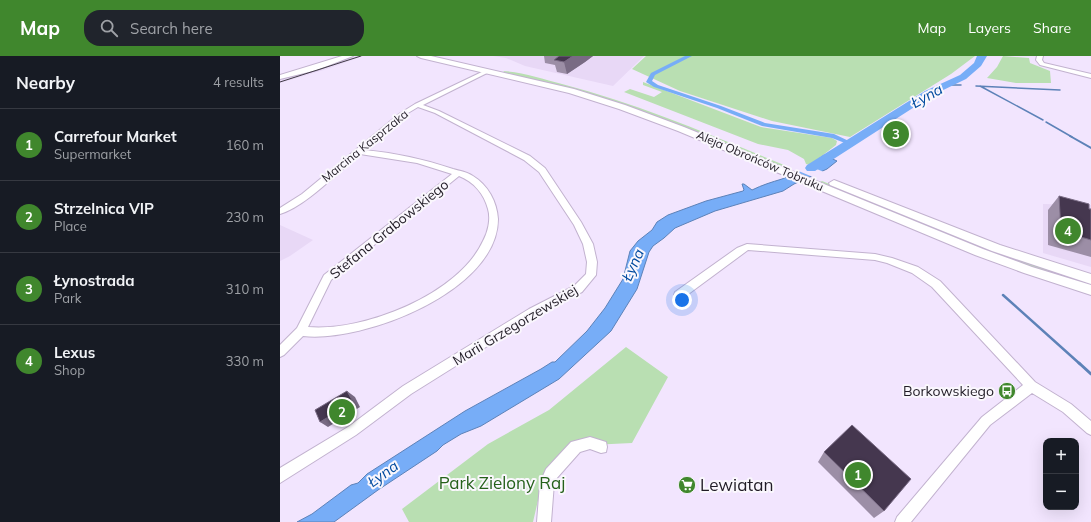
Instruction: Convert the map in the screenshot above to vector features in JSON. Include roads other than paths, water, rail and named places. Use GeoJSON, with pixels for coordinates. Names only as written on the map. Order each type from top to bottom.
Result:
{"type":"FeatureCollection","features":[{"type":"Feature","properties":{"kind":"main road"},"geometry":{"type":"LineString","coordinates":[[280,72],[339,56]]}},
{"type":"Feature","properties":{"kind":"main road"},"geometry":{"type":"LineString","coordinates":[[280,77],[314,68],[349,56]]}},
{"type":"Feature","properties":{"kind":"main road","name":"Aleja Obrońców Tobruku"},"geometry":{"type":"LineString","coordinates":[[421,56],[571,91],[622,107],[681,129],[776,168],[820,182],[996,248],[1091,279]]}},
{"type":"Feature","properties":{"kind":"main road","name":"Aleja Obrońców Tobruku"},"geometry":{"type":"LineString","coordinates":[[446,56],[578,86],[637,103],[787,163],[820,182],[979,252],[1028,270],[1091,290]]}},
{"type":"Feature","properties":{"kind":"street"},"geometry":{"type":"LineString","coordinates":[[1040,56],[1039,60],[1042,64],[1091,76]]}},
{"type":"Feature","properties":{"kind":"street","name":"Marcina Kasprzaka"},"geometry":{"type":"LineString","coordinates":[[280,211],[288,208],[305,196],[401,114],[488,71]]}},
{"type":"Feature","properties":{"kind":"street","name":"Marii Grzegorzewskiej"},"geometry":{"type":"LineString","coordinates":[[280,476],[352,431],[407,390],[534,312],[578,289],[591,275],[592,262],[588,244],[578,224],[542,170],[527,158],[437,112],[417,105]]}},
{"type":"Feature","properties":{"kind":"street","name":"Stefana Grabowskiego"},"geometry":{"type":"LineString","coordinates":[[301,331],[325,332],[395,316],[442,291],[468,271],[484,249],[493,227],[494,209],[485,191],[471,178],[437,165],[416,160],[357,151]]}},
{"type":"Feature","properties":{"kind":"street","name":"Stefana Grabowskiego"},"geometry":{"type":"LineString","coordinates":[[280,352],[301,331],[327,278],[458,173]]}},
{"type":"Feature","properties":{"kind":"street"},"geometry":{"type":"LineString","coordinates":[[679,295],[734,254],[747,247],[854,255],[889,260],[915,270],[936,284],[1031,386],[1067,408],[1091,429]]}},
{"type":"Feature","properties":{"kind":"street"},"geometry":{"type":"LineString","coordinates":[[902,522],[986,421],[1031,386]]}},
{"type":"Feature","properties":{"kind":"street"},"geometry":{"type":"LineString","coordinates":[[544,522],[547,483],[551,474],[576,447],[590,443],[601,447]]}},
{"type":"Feature","properties":{"kind":"water"},"geometry":{"type":"Polygon","coordinates":[[[824,155],[837,161],[827,169],[794,184],[783,191],[715,211],[675,228],[653,246],[649,252],[637,289],[611,331],[559,379],[481,426],[461,434],[443,445],[437,451],[378,490],[334,522],[297,522],[312,514],[351,485],[358,483],[367,474],[465,411],[552,362],[555,362],[587,331],[605,308],[623,279],[630,251],[638,241],[652,230],[657,222],[668,215],[706,201],[743,191],[742,184],[752,190],[782,179],[804,168],[824,155]]]}},
{"type":"Feature","properties":{"kind":"waterway"},"geometry":{"type":"LineString","coordinates":[[689,56],[653,74],[649,82],[656,86],[719,107],[764,125],[834,136],[850,143]]}},
{"type":"Feature","properties":{"kind":"waterway","name":"Łyna"},"geometry":{"type":"LineString","coordinates":[[811,168],[929,93],[963,77],[978,64],[982,56]]}},
{"type":"Feature","properties":{"kind":"waterway","name":"Łyna"},"geometry":{"type":"LineString","coordinates":[[947,85],[961,85]]}},
{"type":"Feature","properties":{"kind":"waterway"},"geometry":{"type":"LineString","coordinates":[[976,86],[980,86]]}},
{"type":"Feature","properties":{"kind":"waterway"},"geometry":{"type":"LineString","coordinates":[[980,86],[1060,90]]}},
{"type":"Feature","properties":{"kind":"waterway"},"geometry":{"type":"LineString","coordinates":[[980,86],[1043,120]]}},
{"type":"Feature","properties":{"kind":"waterway"},"geometry":{"type":"LineString","coordinates":[[1046,122],[1072,137]]}},
{"type":"Feature","properties":{"kind":"waterway"},"geometry":{"type":"LineString","coordinates":[[1070,136],[1091,148]]}},
{"type":"Feature","properties":{"kind":"waterway"},"geometry":{"type":"LineString","coordinates":[[1003,295],[1080,364]]}},
{"type":"Feature","properties":{"kind":"waterway"},"geometry":{"type":"LineString","coordinates":[[1079,363],[1091,374]]}},
{"type":"Feature","properties":{"kind":"tram line"},"geometry":{"type":"LineString","coordinates":[[280,82],[361,56]]}},
{"type":"Feature","properties":{"kind":"place","name":"Łynostrada"},"geometry":{"type":"Point","coordinates":[896,134]}},
{"type":"Feature","properties":{"kind":"place","name":"Lexus"},"geometry":{"type":"Point","coordinates":[1068,231]}},
{"type":"Feature","properties":{"kind":"place","name":"Borkowskiego"},"geometry":{"type":"Point","coordinates":[1007,391]}},
{"type":"Feature","properties":{"kind":"place","name":"Strzelnica VIP"},"geometry":{"type":"Point","coordinates":[342,412]}},
{"type":"Feature","properties":{"kind":"place","name":"Carrefour Market"},"geometry":{"type":"Point","coordinates":[858,475]}},
{"type":"Feature","properties":{"kind":"place","name":"Lewiatan"},"geometry":{"type":"Point","coordinates":[687,485]}},
{"type":"Feature","properties":{"kind":"park label","name":"Park Zielony Raj"},"geometry":{"type":"Point","coordinates":[502,483]}}]}
